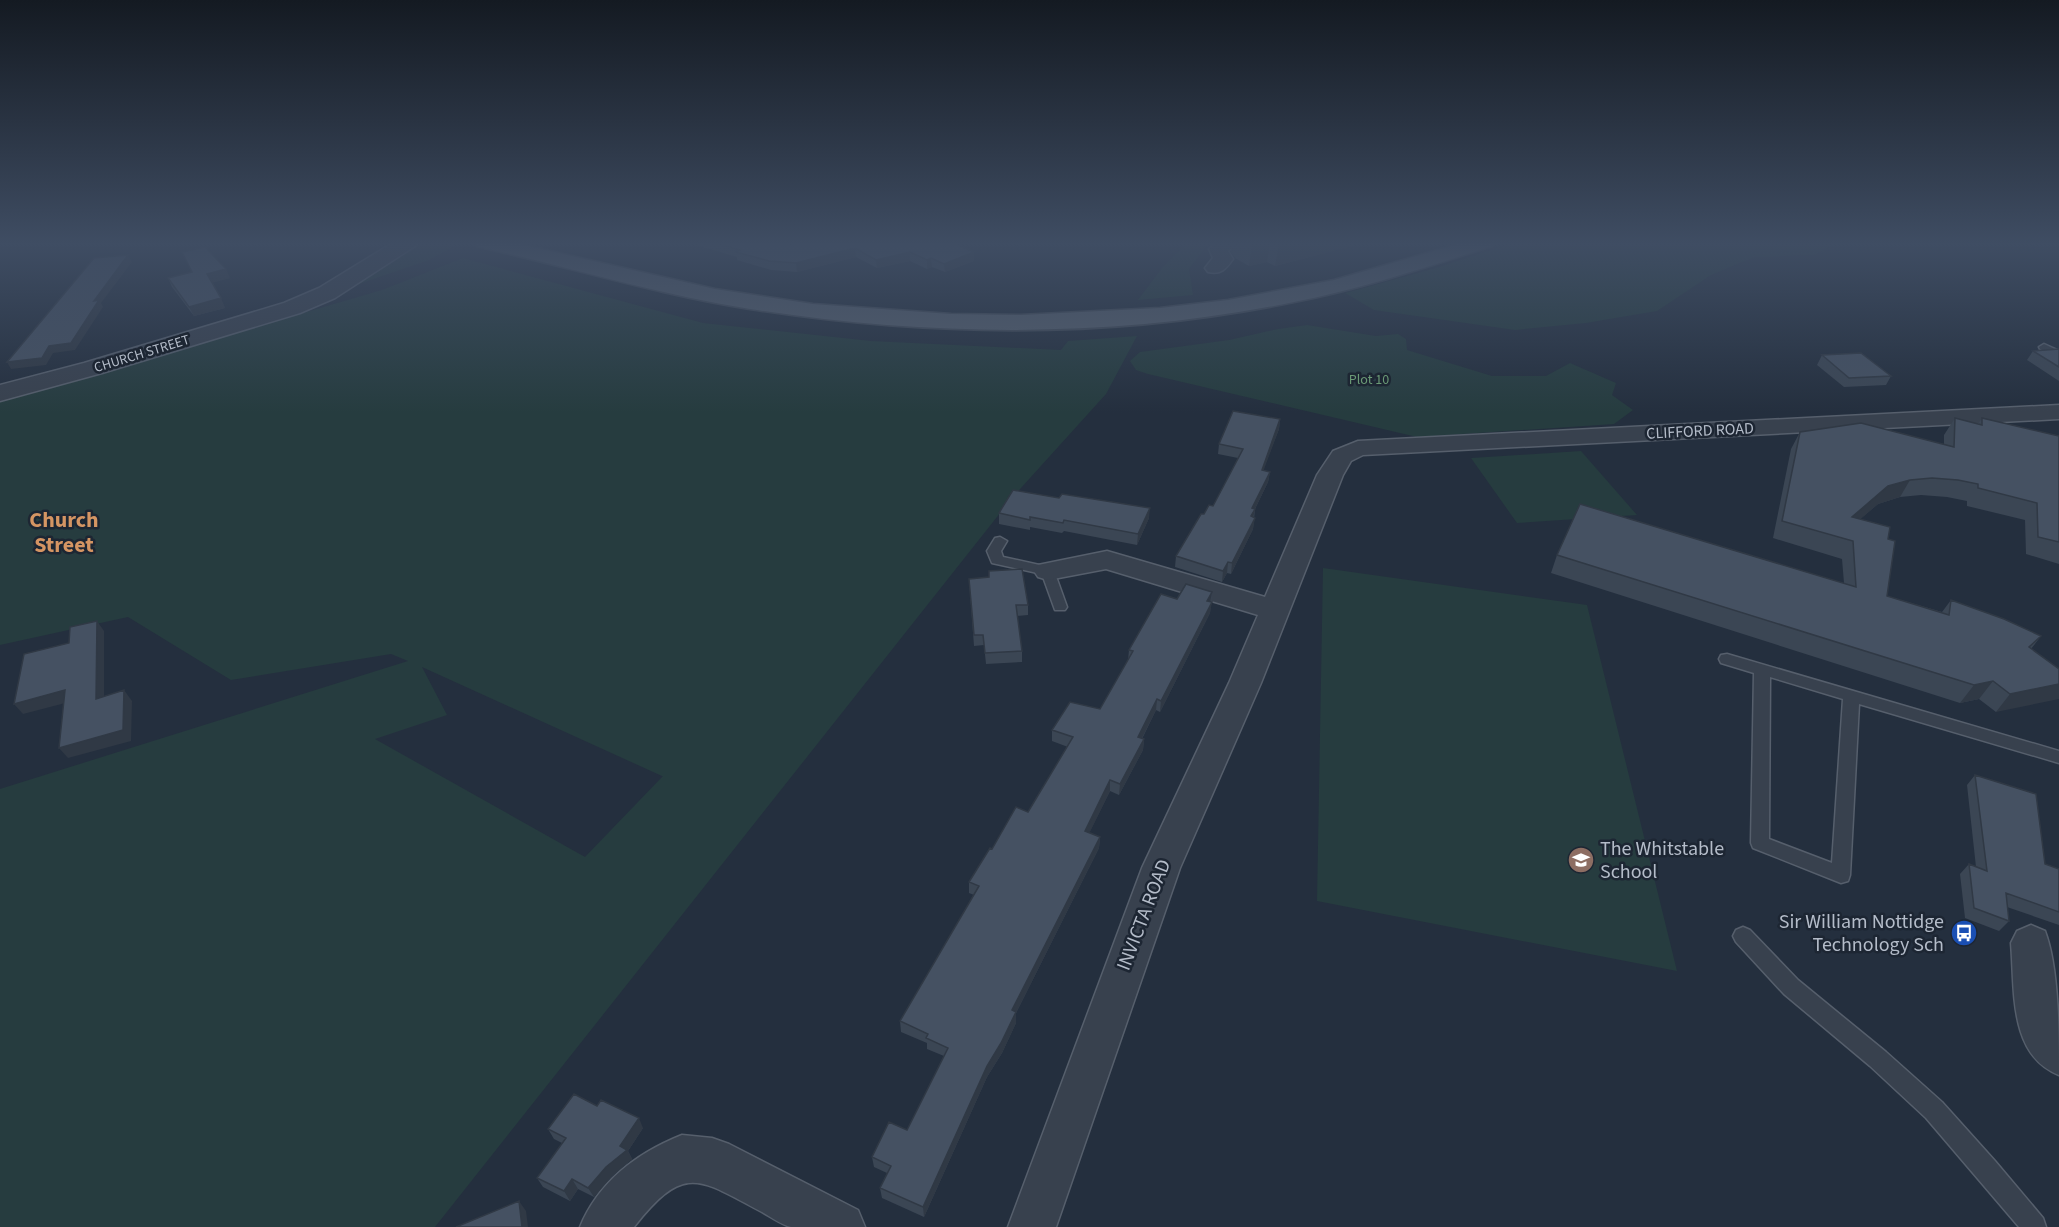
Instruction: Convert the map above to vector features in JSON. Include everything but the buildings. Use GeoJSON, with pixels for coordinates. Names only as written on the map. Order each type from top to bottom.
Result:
{"type":"FeatureCollection","features":[{"type":"Feature","properties":{"kind":"main road"},"geometry":{"type":"LineString","coordinates":[[738,299],[776,306],[968,321],[1075,319],[1178,312],[1267,299]]}},
{"type":"Feature","properties":{"kind":"street","name":"CHURCH STREET"},"geometry":{"type":"LineString","coordinates":[[0,393],[93,368],[292,308],[312,299]]}},
{"type":"Feature","properties":{"kind":"street","name":"CLIFFORD ROAD"},"geometry":{"type":"LineString","coordinates":[[1342,456],[1358,448],[2059,412]]}},
{"type":"Feature","properties":{"kind":"street","name":"INVICTA ROAD"},"geometry":{"type":"LineString","coordinates":[[1032,1227],[1161,868],[1245,683],[1330,475],[1342,456]]}},
{"type":"Feature","properties":{"kind":"street"},"geometry":{"type":"LineString","coordinates":[[1048,571],[1107,560],[1275,610]]}},
{"type":"Feature","properties":{"kind":"street"},"geometry":{"type":"LineString","coordinates":[[2031,943],[2041,1033],[2059,1054]]}},
{"type":"Feature","properties":{"kind":"street"},"geometry":{"type":"LineString","coordinates":[[604,1227],[634,1189],[654,1173],[682,1158],[712,1161],[841,1227]]}},
{"type":"Feature","properties":{"kind":"lane"},"geometry":{"type":"LineString","coordinates":[[2044,347],[2059,356]]}},
{"type":"Feature","properties":{"kind":"lane"},"geometry":{"type":"LineString","coordinates":[[1000,541],[994,551],[998,560],[1048,571],[1060,607]]}},
{"type":"Feature","properties":{"kind":"lane"},"geometry":{"type":"LineString","coordinates":[[1727,659],[2059,757]]}},
{"type":"Feature","properties":{"kind":"lane"},"geometry":{"type":"LineString","coordinates":[[1762,669],[1760,843],[1841,875],[1851,695]]}},
{"type":"Feature","properties":{"kind":"lane"},"geometry":{"type":"LineString","coordinates":[[1743,936],[1791,987],[1878,1059],[1934,1110],[1987,1169],[2034,1227]]}},
{"type":"Feature","properties":{"kind":"green space"},"geometry":{"type":"Polygon","coordinates":[[[350,299],[615,299],[703,323],[871,341],[1061,350],[1068,341],[1137,336],[1106,394],[1012,498],[435,1227],[0,1227],[0,789],[408,661],[391,654],[231,680],[128,617],[0,645],[0,401],[350,299]],[[422,667],[447,715],[375,739],[585,857],[663,776],[422,667]]]}},
{"type":"Feature","properties":{"kind":"green space"},"geometry":{"type":"Polygon","coordinates":[[[1356,299],[1675,299],[1657,311],[1586,323],[1515,330],[1374,310],[1356,299]]]}},
{"type":"Feature","properties":{"kind":"green space","name":"Plot 10"},"geometry":{"type":"Polygon","coordinates":[[[1307,325],[1376,336],[1398,334],[1406,339],[1407,350],[1492,376],[1546,376],[1570,363],[1616,383],[1612,395],[1633,410],[1614,424],[1417,437],[1148,374],[1136,370],[1130,361],[1140,352],[1229,340],[1307,325]]]}},
{"type":"Feature","properties":{"kind":"green space"},"geometry":{"type":"Polygon","coordinates":[[[1581,451],[1637,515],[1517,523],[1471,458],[1581,451]]]}},
{"type":"Feature","properties":{"kind":"green space"},"geometry":{"type":"Polygon","coordinates":[[[1323,568],[1587,605],[1677,971],[1317,901],[1323,568]]]}},
{"type":"Feature","properties":{"kind":"place","name":"The Whitstable School"},"geometry":{"type":"Point","coordinates":[1581,860]}},
{"type":"Feature","properties":{"kind":"place","name":"Sir William Nottidge Technology Sch"},"geometry":{"type":"Point","coordinates":[1964,933]}},
{"type":"Feature","properties":{"kind":"district","name":"Church Street"},"geometry":{"type":"Point","coordinates":[64,532]}}]}
